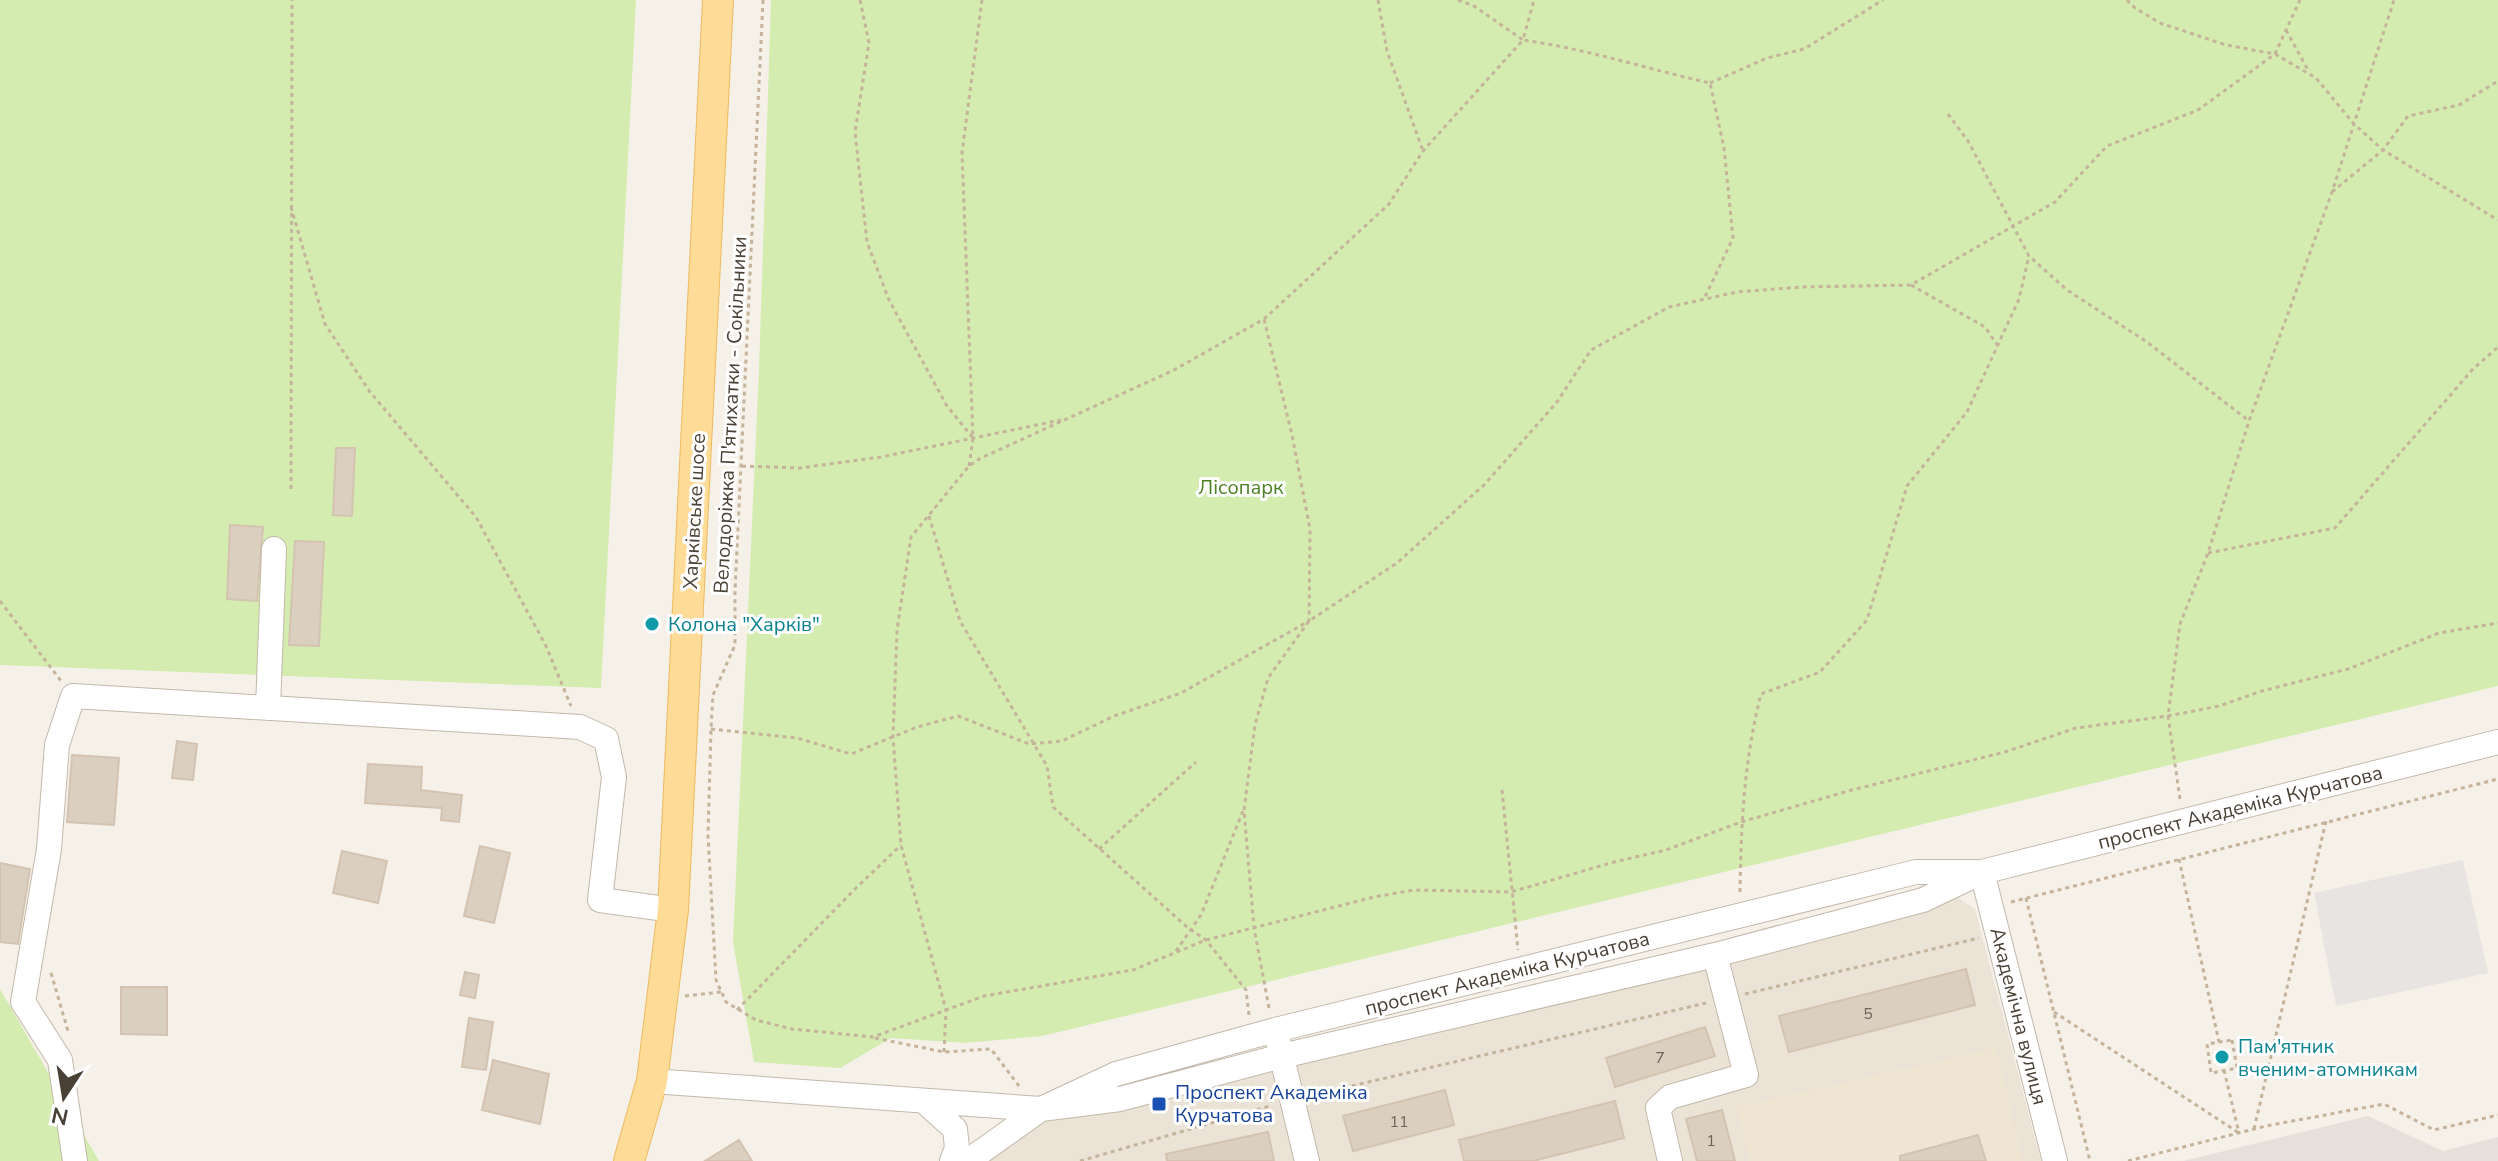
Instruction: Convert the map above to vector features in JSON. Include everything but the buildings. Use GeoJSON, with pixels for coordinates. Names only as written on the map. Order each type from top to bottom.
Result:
{"type":"FeatureCollection","features":[{"type":"Feature","properties":{"kind":"main road","name":"Харківське шосе"},"geometry":{"type":"LineString","coordinates":[[629,1161],[652,1081],[673,910],[718,0]]}},
{"type":"Feature","properties":{"kind":"street"},"geometry":{"type":"LineString","coordinates":[[268,708],[274,549]]}},
{"type":"Feature","properties":{"kind":"street"},"geometry":{"type":"LineString","coordinates":[[75,1161],[60,1060],[23,1002],[49,849],[57,745],[73,696],[580,727],[606,739],[614,777],[600,900],[673,910]]}},
{"type":"Feature","properties":{"kind":"street","name":"проспект Академіка Курчатова"},"geometry":{"type":"LineString","coordinates":[[1041,1109],[1120,1099],[1282,1056],[1715,955],[1923,900],[1982,872],[2498,742]]}},
{"type":"Feature","properties":{"kind":"street","name":"проспект Академіка Курчатова"},"geometry":{"type":"LineString","coordinates":[[968,1161],[1041,1109],[1116,1074],[1275,1030],[1916,872],[1982,872]]}},
{"type":"Feature","properties":{"kind":"street","name":"Академічна вулиця"},"geometry":{"type":"LineString","coordinates":[[1982,872],[2055,1161]]}},
{"type":"Feature","properties":{"kind":"street"},"geometry":{"type":"LineString","coordinates":[[1670,1161],[1658,1108],[1670,1097],[1746,1075],[1715,955]]}},
{"type":"Feature","properties":{"kind":"street"},"geometry":{"type":"LineString","coordinates":[[1275,1030],[1307,1161]]}},
{"type":"Feature","properties":{"kind":"street"},"geometry":{"type":"LineString","coordinates":[[652,1081],[1041,1109]]}},
{"type":"Feature","properties":{"kind":"street"},"geometry":{"type":"LineString","coordinates":[[926,1103],[955,1129],[957,1148],[952,1161]]}},
{"type":"Feature","properties":{"kind":"path"},"geometry":{"type":"LineString","coordinates":[[291,489],[292,0]]}},
{"type":"Feature","properties":{"kind":"path","name":"Велодоріжка П'ятихатки - Сокільники"},"geometry":{"type":"LineString","coordinates":[[721,992],[716,980],[708,835],[711,729],[713,695],[735,645],[763,0]]}},
{"type":"Feature","properties":{"kind":"path"},"geometry":{"type":"LineString","coordinates":[[860,0],[869,43],[855,132],[867,242],[889,300],[947,406],[973,438]]}},
{"type":"Feature","properties":{"kind":"path"},"geometry":{"type":"LineString","coordinates":[[969,466],[973,438],[962,153],[982,0]]}},
{"type":"Feature","properties":{"kind":"path"},"geometry":{"type":"LineString","coordinates":[[1378,0],[1387,51],[1423,151]]}},
{"type":"Feature","properties":{"kind":"path"},"geometry":{"type":"LineString","coordinates":[[1458,0],[1474,6],[1523,40],[1574,47],[1642,68],[1710,83],[1767,58],[1804,49],[1883,0]]}},
{"type":"Feature","properties":{"kind":"path"},"geometry":{"type":"LineString","coordinates":[[944,1052],[946,1010],[901,845],[893,737],[897,630],[911,537],[969,466],[981,458],[1174,370],[1264,319],[1389,204],[1423,151],[1523,40],[1534,0]]}},
{"type":"Feature","properties":{"kind":"path"},"geometry":{"type":"LineString","coordinates":[[2127,0],[2160,23],[2226,45],[2275,54],[2310,74],[2354,124],[2383,150],[2498,220]]}},
{"type":"Feature","properties":{"kind":"path"},"geometry":{"type":"LineString","coordinates":[[711,729],[797,738],[851,754],[958,716],[1034,744],[1062,741],[1114,716],[1181,693],[1309,621],[1397,563],[1485,484],[1557,402],[1591,350],[1669,307],[1737,292],[1911,285],[2055,202],[2107,146],[2198,110],[2275,54],[2300,0]]}},
{"type":"Feature","properties":{"kind":"path"},"geometry":{"type":"LineString","coordinates":[[2185,821],[2168,716],[2180,624],[2208,553],[2249,421],[2332,192],[2394,0]]}},
{"type":"Feature","properties":{"kind":"path"},"geometry":{"type":"LineString","coordinates":[[2286,30],[2310,74]]}},
{"type":"Feature","properties":{"kind":"path"},"geometry":{"type":"LineString","coordinates":[[2332,192],[2383,150],[2408,116],[2459,105],[2498,81]]}},
{"type":"Feature","properties":{"kind":"path"},"geometry":{"type":"LineString","coordinates":[[1704,299],[1733,238],[1724,148],[1710,83]]}},
{"type":"Feature","properties":{"kind":"path"},"geometry":{"type":"LineString","coordinates":[[1948,114],[1968,141],[2029,256],[2067,290],[2147,342],[2249,421]]}},
{"type":"Feature","properties":{"kind":"path"},"geometry":{"type":"LineString","coordinates":[[291,207],[325,324],[370,392],[476,517],[546,646],[580,727]]}},
{"type":"Feature","properties":{"kind":"path"},"geometry":{"type":"LineString","coordinates":[[1740,916],[1741,822],[1749,742],[1761,694],[1820,672],[1867,620],[1907,486],[1967,412],[2019,299],[2029,256]]}},
{"type":"Feature","properties":{"kind":"path"},"geometry":{"type":"LineString","coordinates":[[1911,285],[1985,327],[1998,346]]}},
{"type":"Feature","properties":{"kind":"path"},"geometry":{"type":"LineString","coordinates":[[1264,319],[1310,529],[1309,621],[1268,678],[1255,725],[1244,810],[1254,928],[1264,990],[1275,1030]]}},
{"type":"Feature","properties":{"kind":"path"},"geometry":{"type":"LineString","coordinates":[[2208,553],[2335,528],[2473,369],[2498,347]]}},
{"type":"Feature","properties":{"kind":"path"},"geometry":{"type":"LineString","coordinates":[[742,466],[800,468],[881,457],[1069,419]]}},
{"type":"Feature","properties":{"kind":"path"},"geometry":{"type":"LineString","coordinates":[[929,515],[960,621],[1047,766],[1053,807],[1206,940],[1246,990],[1249,1018]]}},
{"type":"Feature","properties":{"kind":"path"},"geometry":{"type":"LineString","coordinates":[[0,601],[73,696]]}},
{"type":"Feature","properties":{"kind":"path"},"geometry":{"type":"LineString","coordinates":[[873,1037],[984,996],[1133,970],[1206,940],[1414,890],[1511,892],[1666,850],[1741,822],[1852,790],[2005,752],[2076,728],[2219,706],[2262,691],[2348,669],[2439,633],[2498,623]]}},
{"type":"Feature","properties":{"kind":"path"},"geometry":{"type":"LineString","coordinates":[[1099,849],[1196,762]]}},
{"type":"Feature","properties":{"kind":"path"},"geometry":{"type":"LineString","coordinates":[[1992,907],[2498,779]]}},
{"type":"Feature","properties":{"kind":"path"},"geometry":{"type":"LineString","coordinates":[[1502,790],[1520,970]]}},
{"type":"Feature","properties":{"kind":"path"},"geometry":{"type":"LineString","coordinates":[[1176,951],[1201,915],[1244,810]]}},
{"type":"Feature","properties":{"kind":"path"},"geometry":{"type":"LineString","coordinates":[[2254,1129],[2326,821]]}},
{"type":"Feature","properties":{"kind":"path"},"geometry":{"type":"LineString","coordinates":[[737,1010],[901,845]]}},
{"type":"Feature","properties":{"kind":"path"},"geometry":{"type":"LineString","coordinates":[[2179,859],[2219,1042]]}},
{"type":"Feature","properties":{"kind":"path"},"geometry":{"type":"LineString","coordinates":[[2026,898],[2090,1161]]}},
{"type":"Feature","properties":{"kind":"path"},"geometry":{"type":"LineString","coordinates":[[1080,1161],[1292,1100],[1998,934]]}},
{"type":"Feature","properties":{"kind":"path"},"geometry":{"type":"LineString","coordinates":[[662,998],[721,992],[726,1002],[756,1020],[792,1029],[873,1037],[944,1052],[991,1049],[1012,1079],[1041,1109]]}},
{"type":"Feature","properties":{"kind":"path"},"geometry":{"type":"LineString","coordinates":[[2054,1012],[2239,1133]]}},
{"type":"Feature","properties":{"kind":"path"},"geometry":{"type":"LineString","coordinates":[[2232,1040],[2237,1068],[2211,1073],[2207,1044],[2219,1042],[2232,1040]]}},
{"type":"Feature","properties":{"kind":"path"},"geometry":{"type":"LineString","coordinates":[[2224,1070],[2239,1133]]}},
{"type":"Feature","properties":{"kind":"path"},"geometry":{"type":"LineString","coordinates":[[2128,1161],[2254,1129],[2384,1104],[2434,1130],[2498,1115]]}},
{"type":"Feature","properties":{"kind":"shaded area"},"geometry":{"type":"Polygon","coordinates":[[[2463,860],[2488,973],[2336,1006],[2314,893],[2463,860]]]}},
{"type":"Feature","properties":{"kind":"shaded area"},"geometry":{"type":"Polygon","coordinates":[[[1957,897],[1975,909],[2041,1161],[979,1161],[1039,1117],[1124,1103],[1957,897]]]}},
{"type":"Feature","properties":{"kind":"shaded area"},"geometry":{"type":"Polygon","coordinates":[[[1996,1048],[2023,1161],[1750,1161],[1736,1107],[1996,1048]]]}},
{"type":"Feature","properties":{"kind":"shaded area"},"geometry":{"type":"Polygon","coordinates":[[[2368,1116],[2443,1151],[2498,1137],[2498,1161],[2183,1161],[2368,1116]]]}},
{"type":"Feature","properties":{"kind":"green space"},"geometry":{"type":"Polygon","coordinates":[[[0,0],[636,0],[601,688],[0,665],[0,0]]]}},
{"type":"Feature","properties":{"kind":"green space","name":"Лісопарк"},"geometry":{"type":"Polygon","coordinates":[[[771,0],[2498,0],[2498,686],[1042,1036],[965,1043],[891,1038],[840,1068],[754,1062],[733,942],[759,370],[771,0]]]}},
{"type":"Feature","properties":{"kind":"green space"},"geometry":{"type":"Polygon","coordinates":[[[0,989],[99,1161],[0,1161],[0,989]]]}},
{"type":"Feature","properties":{"kind":"place","name":"Колона \"Харків\""},"geometry":{"type":"Point","coordinates":[652,624]}},
{"type":"Feature","properties":{"kind":"place","name":"Пам'ятник вченим-атомникам"},"geometry":{"type":"Point","coordinates":[2222,1057]}},
{"type":"Feature","properties":{"kind":"place","name":"Проспект Академіка Курчатова"},"geometry":{"type":"Point","coordinates":[1159,1104]}}]}
